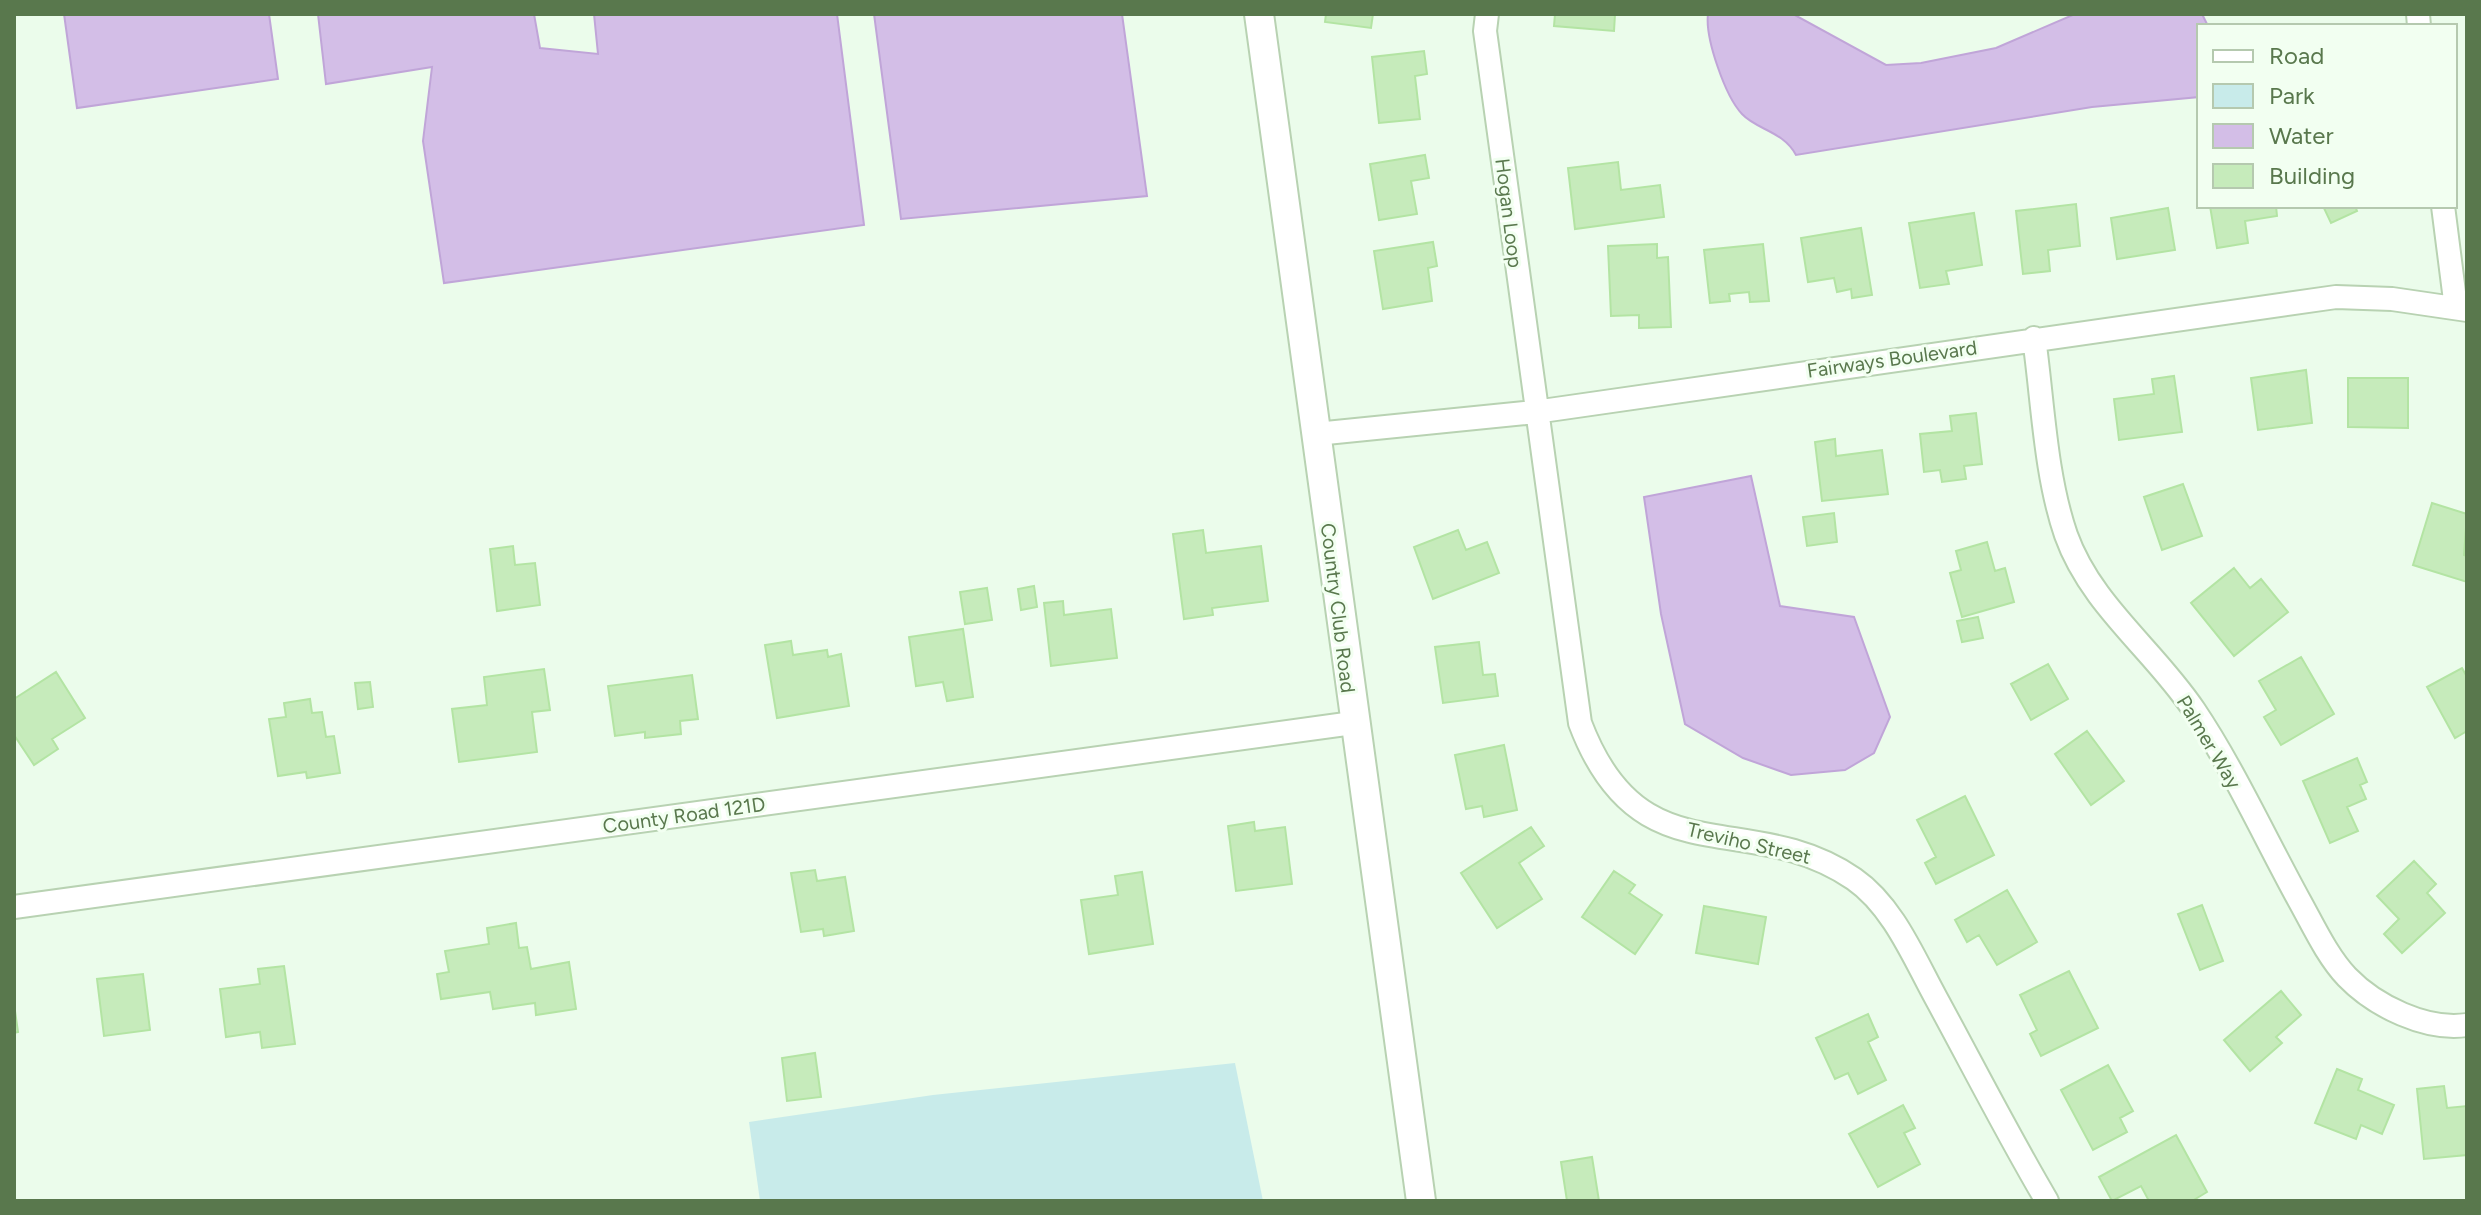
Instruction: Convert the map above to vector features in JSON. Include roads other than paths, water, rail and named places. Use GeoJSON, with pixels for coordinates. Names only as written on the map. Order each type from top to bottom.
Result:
{"type":"FeatureCollection","features":[{"type":"Feature","properties":{"kind":"street","name":"Country Club Road"},"geometry":{"type":"LineString","coordinates":[[1259,14],[1353,723],[1421,1201]]}},
{"type":"Feature","properties":{"kind":"street","name":"Hogan Loop"},"geometry":{"type":"LineString","coordinates":[[1487,14],[1487,46],[1535,412]]}},
{"type":"Feature","properties":{"kind":"street"},"geometry":{"type":"LineString","coordinates":[[2443,208],[2461,309]]}},
{"type":"Feature","properties":{"kind":"street","name":"Fairways Boulevard"},"geometry":{"type":"LineString","coordinates":[[1316,434],[1535,412],[2336,297],[2392,299],[2461,309]]}},
{"type":"Feature","properties":{"kind":"street","name":"Palmer Way"},"geometry":{"type":"LineString","coordinates":[[2034,338],[2055,491],[2066,534],[2079,566],[2100,598],[2194,710],[2318,935],[2347,977],[2386,1007],[2423,1020],[2467,1025]]}},
{"type":"Feature","properties":{"kind":"street","name":"Treviho Street"},"geometry":{"type":"LineString","coordinates":[[1535,412],[1580,723],[1593,758],[1607,780],[1630,803],[1659,821],[1698,834],[1793,851],[1824,861],[1856,880],[1898,928],[2047,1201]]}},
{"type":"Feature","properties":{"kind":"street","name":"County Road 121D"},"geometry":{"type":"LineString","coordinates":[[14,907],[1353,723]]}},
{"type":"Feature","properties":{"kind":"water"},"geometry":{"type":"Polygon","coordinates":[[[64,14],[269,14],[278,79],[77,108],[64,14]]]}},
{"type":"Feature","properties":{"kind":"water"},"geometry":{"type":"Polygon","coordinates":[[[318,14],[534,14],[540,48],[598,54],[594,14],[837,14],[864,225],[444,283],[423,141],[432,67],[326,84],[318,14]]]}},
{"type":"Feature","properties":{"kind":"water"},"geometry":{"type":"Polygon","coordinates":[[[874,14],[1122,14],[1147,196],[901,219],[874,14]]]}},
{"type":"Feature","properties":{"kind":"water"},"geometry":{"type":"Polygon","coordinates":[[[1708,14],[1793,14],[1886,65],[1921,63],[1996,48],[2075,14],[2202,14],[2207,24],[2197,24],[2197,97],[2092,107],[1796,155],[1784,141],[1748,119],[1736,106],[1723,81],[1708,14]]]}},
{"type":"Feature","properties":{"kind":"water"},"geometry":{"type":"Polygon","coordinates":[[[1751,476],[1780,606],[1854,617],[1890,717],[1874,753],[1845,770],[1791,775],[1743,758],[1685,724],[1661,614],[1644,497],[1751,476]]]}}]}
